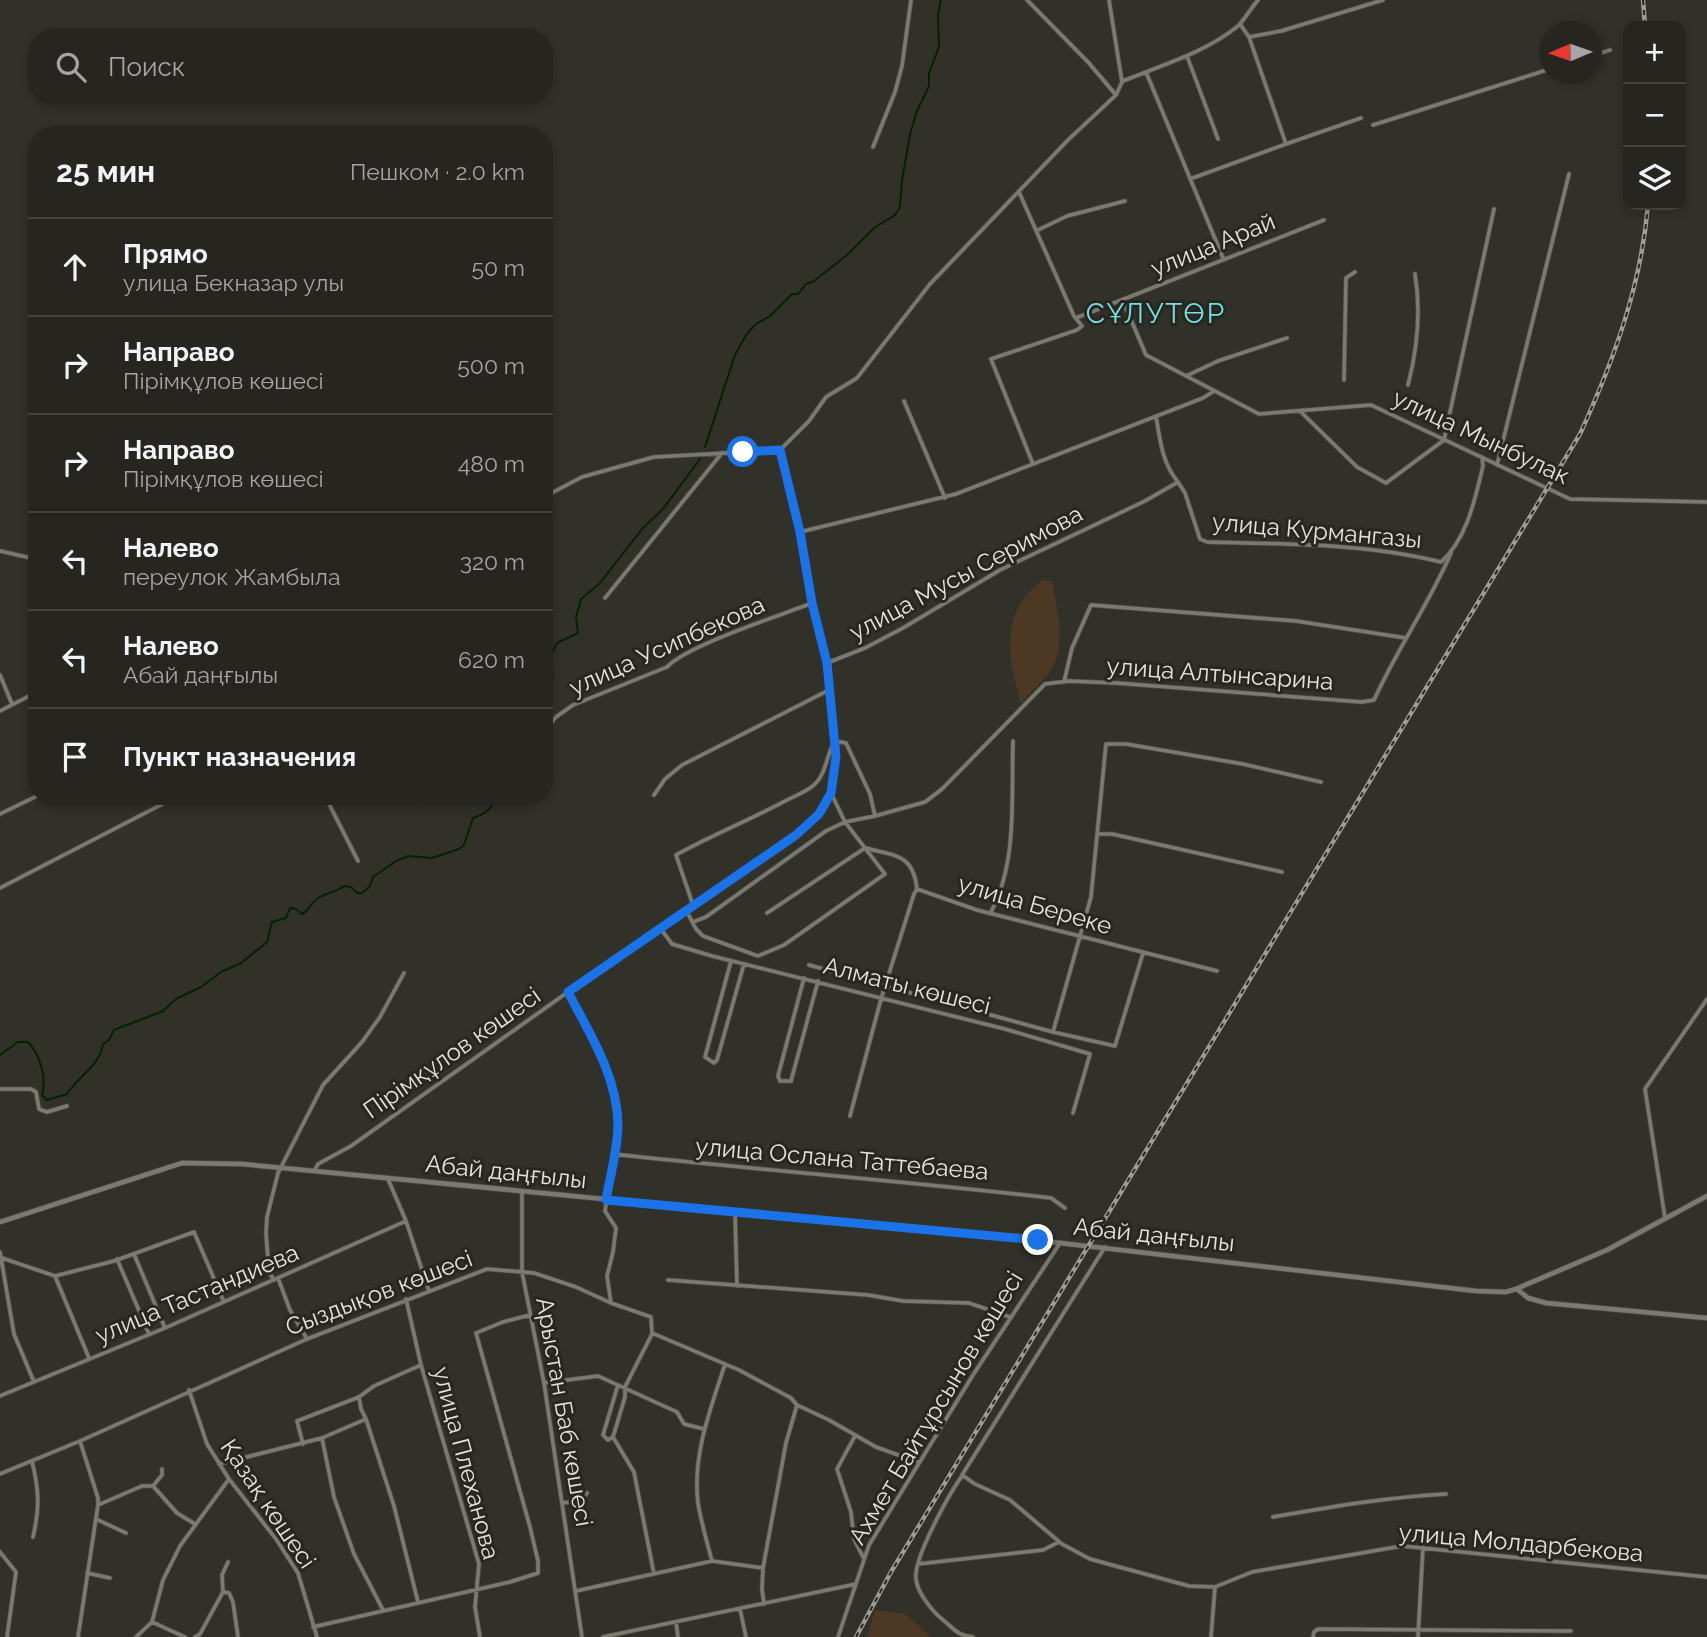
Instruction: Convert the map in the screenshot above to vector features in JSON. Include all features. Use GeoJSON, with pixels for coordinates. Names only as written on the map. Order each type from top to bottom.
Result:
{"type":"FeatureCollection","features":[{"type":"Feature","properties":{"kind":"street"},"geometry":{"type":"LineString","coordinates":[[873,147],[895,92],[902,66],[911,0]]}},
{"type":"Feature","properties":{"kind":"street"},"geometry":{"type":"LineString","coordinates":[[1027,0],[1088,61],[1116,95]]}},
{"type":"Feature","properties":{"kind":"street"},"geometry":{"type":"LineString","coordinates":[[553,492],[582,477],[654,457],[780,450],[809,421],[826,397],[857,378],[930,284],[1116,95],[1122,82],[1109,0]]}},
{"type":"Feature","properties":{"kind":"street"},"geometry":{"type":"LineString","coordinates":[[1122,82],[1187,56],[1218,40],[1240,24],[1258,0]]}},
{"type":"Feature","properties":{"kind":"street"},"geometry":{"type":"LineString","coordinates":[[1249,37],[1281,31],[1383,0]]}},
{"type":"Feature","properties":{"kind":"street"},"geometry":{"type":"LineString","coordinates":[[1240,24],[1249,37],[1286,144]]}},
{"type":"Feature","properties":{"kind":"street"},"geometry":{"type":"LineString","coordinates":[[1602,52],[1609,50]]}},
{"type":"Feature","properties":{"kind":"street"},"geometry":{"type":"LineString","coordinates":[[1187,56],[1218,139]]}},
{"type":"Feature","properties":{"kind":"street"},"geometry":{"type":"LineString","coordinates":[[1146,72],[1223,258]]}},
{"type":"Feature","properties":{"kind":"street"},"geometry":{"type":"LineString","coordinates":[[1373,125],[1539,72]]}},
{"type":"Feature","properties":{"kind":"street"},"geometry":{"type":"LineString","coordinates":[[1191,179],[1361,118]]}},
{"type":"Feature","properties":{"kind":"street"},"geometry":{"type":"LineString","coordinates":[[1497,464],[1569,174]]}},
{"type":"Feature","properties":{"kind":"street"},"geometry":{"type":"LineString","coordinates":[[1019,192],[1081,328],[991,359],[1033,464]]}},
{"type":"Feature","properties":{"kind":"street"},"geometry":{"type":"LineString","coordinates":[[1036,231],[1067,216],[1125,201]]}},
{"type":"Feature","properties":{"kind":"street"},"geometry":{"type":"LineString","coordinates":[[1299,411],[1357,467],[1386,483],[1444,440],[1494,209]]}},
{"type":"Feature","properties":{"kind":"street","name":"улица Арай"},"geometry":{"type":"LineString","coordinates":[[1076,318],[1324,220]]}},
{"type":"Feature","properties":{"kind":"street"},"geometry":{"type":"LineString","coordinates":[[1344,380],[1346,278],[1354,272]]}},
{"type":"Feature","properties":{"kind":"street"},"geometry":{"type":"LineString","coordinates":[[1408,385],[1414,361],[1418,293],[1415,275]]}},
{"type":"Feature","properties":{"kind":"street","name":"улица Мынбулак"},"geometry":{"type":"LineString","coordinates":[[1123,300],[1146,355],[1259,414],[1371,405],[1570,499],[1707,502]]}},
{"type":"Feature","properties":{"kind":"street"},"geometry":{"type":"LineString","coordinates":[[1186,376],[1218,361],[1287,338]]}},
{"type":"Feature","properties":{"kind":"street"},"geometry":{"type":"LineString","coordinates":[[800,532],[945,498],[1203,398],[1214,391]]}},
{"type":"Feature","properties":{"kind":"street"},"geometry":{"type":"LineString","coordinates":[[904,401],[945,498]]}},
{"type":"Feature","properties":{"kind":"street"},"geometry":{"type":"LineString","coordinates":[[1156,415],[1160,446],[1167,468],[1178,482]]}},
{"type":"Feature","properties":{"kind":"street","name":"Пірімқұлов көшесі"},"geometry":{"type":"LineString","coordinates":[[314,1171],[318,1164],[351,1146],[796,835],[819,814],[831,793],[836,757],[827,663],[780,450]]}},
{"type":"Feature","properties":{"kind":"street"},"geometry":{"type":"LineString","coordinates":[[605,598],[722,453]]}},
{"type":"Feature","properties":{"kind":"street","name":"улица Курмангазы"},"geometry":{"type":"LineString","coordinates":[[1178,482],[1185,493],[1200,539],[1207,542],[1320,545],[1416,555],[1441,562],[1451,553],[1465,525],[1483,466],[1482,457]]}},
{"type":"Feature","properties":{"kind":"street","name":"улица Мусы Серимова"},"geometry":{"type":"LineString","coordinates":[[827,663],[884,638],[1000,569],[1159,494],[1178,482]]}},
{"type":"Feature","properties":{"kind":"street"},"geometry":{"type":"LineString","coordinates":[[0,551],[28,557]]}},
{"type":"Feature","properties":{"kind":"street"},"geometry":{"type":"LineString","coordinates":[[693,922],[706,917],[819,836],[845,822],[925,802],[961,771],[1045,684],[1063,682],[1072,648],[1091,605],[1296,621],[1406,638],[1436,589],[1451,553]]}},
{"type":"Feature","properties":{"kind":"street","name":"улица Усипбекова"},"geometry":{"type":"LineString","coordinates":[[553,721],[573,705],[667,667],[674,660],[706,645],[812,603]]}},
{"type":"Feature","properties":{"kind":"street","name":"улица Алтынсарина"},"geometry":{"type":"LineString","coordinates":[[1063,682],[1116,683],[1362,702],[1374,700],[1406,638]]}},
{"type":"Feature","properties":{"kind":"street"},"geometry":{"type":"LineString","coordinates":[[0,675],[12,704]]}},
{"type":"Feature","properties":{"kind":"street"},"geometry":{"type":"LineString","coordinates":[[654,795],[665,779],[682,765],[829,690]]}},
{"type":"Feature","properties":{"kind":"street"},"geometry":{"type":"LineString","coordinates":[[0,710],[28,696]]}},
{"type":"Feature","properties":{"kind":"street"},"geometry":{"type":"LineString","coordinates":[[693,905],[676,855],[814,786],[826,767],[828,752],[835,741],[846,743],[870,794],[875,816]]}},
{"type":"Feature","properties":{"kind":"street"},"geometry":{"type":"LineString","coordinates":[[991,912],[999,897],[1010,836],[1013,741]]}},
{"type":"Feature","properties":{"kind":"street"},"geometry":{"type":"LineString","coordinates":[[1053,1032],[1091,897],[1106,744],[1126,744],[1244,764],[1321,782]]}},
{"type":"Feature","properties":{"kind":"street"},"geometry":{"type":"LineString","coordinates":[[686,910],[703,936],[758,956],[784,945],[886,874],[845,822],[831,793]]}},
{"type":"Feature","properties":{"kind":"street"},"geometry":{"type":"LineString","coordinates":[[0,814],[28,800]]}},
{"type":"Feature","properties":{"kind":"street"},"geometry":{"type":"LineString","coordinates":[[0,888],[161,805]]}},
{"type":"Feature","properties":{"kind":"street"},"geometry":{"type":"LineString","coordinates":[[330,805],[358,861]]}},
{"type":"Feature","properties":{"kind":"street"},"geometry":{"type":"LineString","coordinates":[[1098,834],[1112,834],[1282,872]]}},
{"type":"Feature","properties":{"kind":"street"},"geometry":{"type":"LineString","coordinates":[[850,1116],[884,987],[917,889],[915,873],[905,860],[865,848]]}},
{"type":"Feature","properties":{"kind":"street"},"geometry":{"type":"LineString","coordinates":[[767,914],[865,848]]}},
{"type":"Feature","properties":{"kind":"street","name":"улица Береке"},"geometry":{"type":"LineString","coordinates":[[917,889],[991,912],[1217,971]]}},
{"type":"Feature","properties":{"kind":"street","name":"Алматы көшесі"},"geometry":{"type":"LineString","coordinates":[[661,929],[672,944],[1005,1029],[1090,1054],[1073,1113]]}},
{"type":"Feature","properties":{"kind":"street"},"geometry":{"type":"LineString","coordinates":[[809,965],[1053,1032],[1115,1046],[1143,953]]}},
{"type":"Feature","properties":{"kind":"street"},"geometry":{"type":"LineString","coordinates":[[731,961],[705,1057],[713,1063],[717,1060],[744,964]]}},
{"type":"Feature","properties":{"kind":"street"},"geometry":{"type":"LineString","coordinates":[[307,1339],[276,1279],[269,1272],[267,1217],[278,1173],[323,1085],[362,1042],[380,1017],[404,973]]}},
{"type":"Feature","properties":{"kind":"street"},"geometry":{"type":"LineString","coordinates":[[804,978],[778,1076],[780,1081],[788,1083],[791,1081],[818,981]]}},
{"type":"Feature","properties":{"kind":"street"},"geometry":{"type":"LineString","coordinates":[[568,992],[605,1064],[615,1095],[618,1126],[605,1211],[616,1228],[607,1276],[611,1303]]}},
{"type":"Feature","properties":{"kind":"street"},"geometry":{"type":"LineString","coordinates":[[1665,1220],[1645,1088],[1707,999]]}},
{"type":"Feature","properties":{"kind":"street"},"geometry":{"type":"LineString","coordinates":[[0,1089],[31,1089],[36,1092],[39,1109],[47,1112],[67,1106]]}},
{"type":"Feature","properties":{"kind":"street","name":"улица Ослана Таттебаева"},"geometry":{"type":"LineString","coordinates":[[613,1154],[1051,1198],[1065,1208]]}},
{"type":"Feature","properties":{"kind":"street","name":"Абай даңғылы"},"geometry":{"type":"LineString","coordinates":[[0,1222],[183,1163],[242,1164],[1060,1242],[1476,1292],[1506,1292],[1606,1250],[1707,1196]]}},
{"type":"Feature","properties":{"kind":"street"},"geometry":{"type":"LineString","coordinates":[[388,1178],[407,1222],[429,1290]]}},
{"type":"Feature","properties":{"kind":"street","name":"Арыстан Баб көшесі"},"geometry":{"type":"LineString","coordinates":[[522,1191],[522,1272],[544,1383],[582,1637]]}},
{"type":"Feature","properties":{"kind":"street"},"geometry":{"type":"LineString","coordinates":[[735,1211],[737,1286]]}},
{"type":"Feature","properties":{"kind":"street","name":"улица Тастандиева"},"geometry":{"type":"LineString","coordinates":[[0,1396],[407,1222]]}},
{"type":"Feature","properties":{"kind":"street"},"geometry":{"type":"LineString","coordinates":[[1,1261],[55,1276],[134,1254],[194,1232],[224,1302]]}},
{"type":"Feature","properties":{"kind":"street","name":"Ахмет Байтұрсынов көшесі"},"geometry":{"type":"LineString","coordinates":[[838,1637],[869,1545],[918,1462],[1060,1242]]}},
{"type":"Feature","properties":{"kind":"street"},"geometry":{"type":"LineString","coordinates":[[973,1637],[960,1636],[938,1615],[918,1587],[918,1563],[951,1493],[1105,1247]]}},
{"type":"Feature","properties":{"kind":"street"},"geometry":{"type":"LineString","coordinates":[[0,1252],[14,1334],[34,1382]]}},
{"type":"Feature","properties":{"kind":"street"},"geometry":{"type":"LineString","coordinates":[[134,1254],[164,1328]]}},
{"type":"Feature","properties":{"kind":"street"},"geometry":{"type":"LineString","coordinates":[[117,1258],[149,1334]]}},
{"type":"Feature","properties":{"kind":"street","name":"Сыздықов көшесі"},"geometry":{"type":"LineString","coordinates":[[0,1474],[307,1339],[487,1269],[534,1273],[651,1317],[652,1333],[768,1385],[791,1398],[797,1405],[876,1447],[918,1462]]}},
{"type":"Feature","properties":{"kind":"street"},"geometry":{"type":"LineString","coordinates":[[55,1276],[89,1359]]}},
{"type":"Feature","properties":{"kind":"street"},"geometry":{"type":"LineString","coordinates":[[668,1279],[868,1295],[903,1301],[969,1303],[1010,1317]]}},
{"type":"Feature","properties":{"kind":"street"},"geometry":{"type":"LineString","coordinates":[[1516,1289],[1528,1298],[1546,1303],[1707,1318]]}},
{"type":"Feature","properties":{"kind":"street","name":"улица Плеханова"},"geometry":{"type":"LineString","coordinates":[[406,1299],[421,1365],[479,1564],[475,1607],[480,1637]]}},
{"type":"Feature","properties":{"kind":"street"},"geometry":{"type":"LineString","coordinates":[[313,1627],[538,1573],[530,1527],[477,1333],[530,1315]]}},
{"type":"Feature","properties":{"kind":"street"},"geometry":{"type":"LineString","coordinates":[[618,1385],[603,1435],[608,1440],[613,1437],[625,1397],[625,1387],[652,1333]]}},
{"type":"Feature","properties":{"kind":"street"},"geometry":{"type":"LineString","coordinates":[[712,1561],[698,1505],[697,1488],[704,1429],[725,1364]]}},
{"type":"Feature","properties":{"kind":"street"},"geometry":{"type":"LineString","coordinates":[[303,1444],[297,1421],[359,1397],[374,1386],[421,1365]]}},
{"type":"Feature","properties":{"kind":"street"},"geometry":{"type":"LineString","coordinates":[[544,1383],[598,1376],[677,1412],[684,1424],[704,1429]]}},
{"type":"Feature","properties":{"kind":"street","name":"Қазақ көшесі"},"geometry":{"type":"LineString","coordinates":[[189,1390],[207,1444],[219,1464],[299,1573],[317,1637]]}},
{"type":"Feature","properties":{"kind":"street"},"geometry":{"type":"LineString","coordinates":[[359,1397],[360,1409],[366,1419],[394,1506],[418,1602]]}},
{"type":"Feature","properties":{"kind":"street"},"geometry":{"type":"LineString","coordinates":[[764,1604],[763,1568],[786,1443],[797,1405]]}},
{"type":"Feature","properties":{"kind":"street"},"geometry":{"type":"LineString","coordinates":[[219,1464],[323,1438],[366,1419]]}},
{"type":"Feature","properties":{"kind":"street"},"geometry":{"type":"LineString","coordinates":[[855,1436],[837,1469],[851,1512],[854,1539],[863,1559]]}},
{"type":"Feature","properties":{"kind":"street"},"geometry":{"type":"LineString","coordinates":[[613,1437],[634,1472],[654,1574]]}},
{"type":"Feature","properties":{"kind":"street"},"geometry":{"type":"LineString","coordinates":[[323,1438],[334,1497],[354,1554],[383,1611]]}},
{"type":"Feature","properties":{"kind":"street"},"geometry":{"type":"LineString","coordinates":[[78,1637],[98,1520],[98,1498],[80,1441]]}},
{"type":"Feature","properties":{"kind":"street"},"geometry":{"type":"LineString","coordinates":[[32,1461],[39,1491],[38,1515],[33,1537]]}},
{"type":"Feature","properties":{"kind":"street"},"geometry":{"type":"LineString","coordinates":[[153,1486],[162,1475],[162,1469]]}},
{"type":"Feature","properties":{"kind":"street","name":"улица Молдарбекова"},"geometry":{"type":"LineString","coordinates":[[962,1475],[1010,1500],[1059,1542],[1090,1559],[1189,1586],[1214,1587],[1252,1572],[1402,1546],[1707,1577]]}},
{"type":"Feature","properties":{"kind":"street"},"geometry":{"type":"LineString","coordinates":[[136,1637],[152,1622],[163,1580],[180,1546],[229,1479]]}},
{"type":"Feature","properties":{"kind":"street"},"geometry":{"type":"LineString","coordinates":[[98,1505],[142,1486],[153,1486],[177,1513],[195,1524]]}},
{"type":"Feature","properties":{"kind":"street"},"geometry":{"type":"LineString","coordinates":[[562,1503],[581,1501],[587,1493]]}},
{"type":"Feature","properties":{"kind":"street"},"geometry":{"type":"LineString","coordinates":[[1273,1517],[1350,1504],[1446,1494]]}},
{"type":"Feature","properties":{"kind":"street"},"geometry":{"type":"LineString","coordinates":[[98,1520],[126,1533]]}},
{"type":"Feature","properties":{"kind":"street"},"geometry":{"type":"LineString","coordinates":[[918,1563],[1042,1550],[1059,1542]]}},
{"type":"Feature","properties":{"kind":"street"},"geometry":{"type":"LineString","coordinates":[[1418,1637],[1423,1547]]}},
{"type":"Feature","properties":{"kind":"street"},"geometry":{"type":"LineString","coordinates":[[0,1552],[16,1572],[7,1637]]}},
{"type":"Feature","properties":{"kind":"street"},"geometry":{"type":"LineString","coordinates":[[576,1591],[712,1561],[763,1568]]}},
{"type":"Feature","properties":{"kind":"street"},"geometry":{"type":"LineString","coordinates":[[195,1637],[200,1634],[223,1592],[222,1575],[228,1562]]}},
{"type":"Feature","properties":{"kind":"street"},"geometry":{"type":"LineString","coordinates":[[87,1573],[110,1578]]}},
{"type":"Feature","properties":{"kind":"street"},"geometry":{"type":"LineString","coordinates":[[603,1637],[856,1584]]}},
{"type":"Feature","properties":{"kind":"street"},"geometry":{"type":"LineString","coordinates":[[1211,1637],[1214,1587]]}},
{"type":"Feature","properties":{"kind":"street"},"geometry":{"type":"LineString","coordinates":[[223,1592],[229,1593],[233,1602],[238,1637]]}},
{"type":"Feature","properties":{"kind":"street"},"geometry":{"type":"LineString","coordinates":[[740,1609],[746,1637]]}},
{"type":"Feature","properties":{"kind":"street"},"geometry":{"type":"LineString","coordinates":[[152,1622],[185,1637]]}},
{"type":"Feature","properties":{"kind":"street"},"geometry":{"type":"LineString","coordinates":[[676,1622],[678,1637]]}},
{"type":"Feature","properties":{"kind":"street"},"geometry":{"type":"LineString","coordinates":[[1313,1637],[1318,1629],[1571,1631]]}},
{"type":"Feature","properties":{"kind":"shaded area"},"geometry":{"type":"Polygon","coordinates":[[[1042,580],[1052,581],[1058,615],[1059,649],[1051,670],[1021,703],[1012,668],[1010,637],[1019,607],[1028,593],[1042,580]]]}},
{"type":"Feature","properties":{"kind":"shaded area"},"geometry":{"type":"Polygon","coordinates":[[[875,1610],[905,1614],[931,1637],[867,1637],[875,1610]]]}},
{"type":"Feature","properties":{"kind":"waterway"},"geometry":{"type":"LineString","coordinates":[[705,447],[735,355],[746,335],[792,294],[798,294],[806,284],[814,281],[846,256],[874,228],[895,215],[900,207],[910,134],[929,86],[929,73],[939,47],[938,14],[941,0]]}},
{"type":"Feature","properties":{"kind":"waterway"},"geometry":{"type":"LineString","coordinates":[[553,651],[557,643],[578,633],[576,617],[581,599],[599,584],[643,528],[663,509],[700,459]]}},
{"type":"Feature","properties":{"kind":"waterway"},"geometry":{"type":"LineString","coordinates":[[0,1055],[18,1042],[28,1042],[41,1067],[44,1081],[42,1095],[47,1100],[67,1094],[93,1065],[103,1044],[109,1040],[114,1030],[163,1011],[176,999],[241,963],[267,942],[272,922],[286,918],[290,908],[302,914],[318,898],[344,886],[362,893],[370,886],[373,877],[408,856],[432,858],[459,849],[464,845],[473,818],[482,815],[492,805]]}},
{"type":"Feature","properties":{"kind":"railway"},"geometry":{"type":"LineString","coordinates":[[1643,0],[1645,21]]}},
{"type":"Feature","properties":{"kind":"railway"},"geometry":{"type":"LineString","coordinates":[[856,1637],[891,1572],[1580,434],[1624,322],[1639,265],[1647,210]]}},
{"type":"Feature","properties":{"kind":"district","name":"СҰЛУТӨР"},"geometry":{"type":"Point","coordinates":[1156,313]}},
{"type":"Feature","properties":{"kind":"route"},"geometry":{"type":"LineString","coordinates":[[743,452],[780,450],[827,663],[836,757],[831,793],[819,814],[796,835],[568,992],[605,1064],[615,1095],[618,1126],[606,1200],[1038,1240]]}}]}
